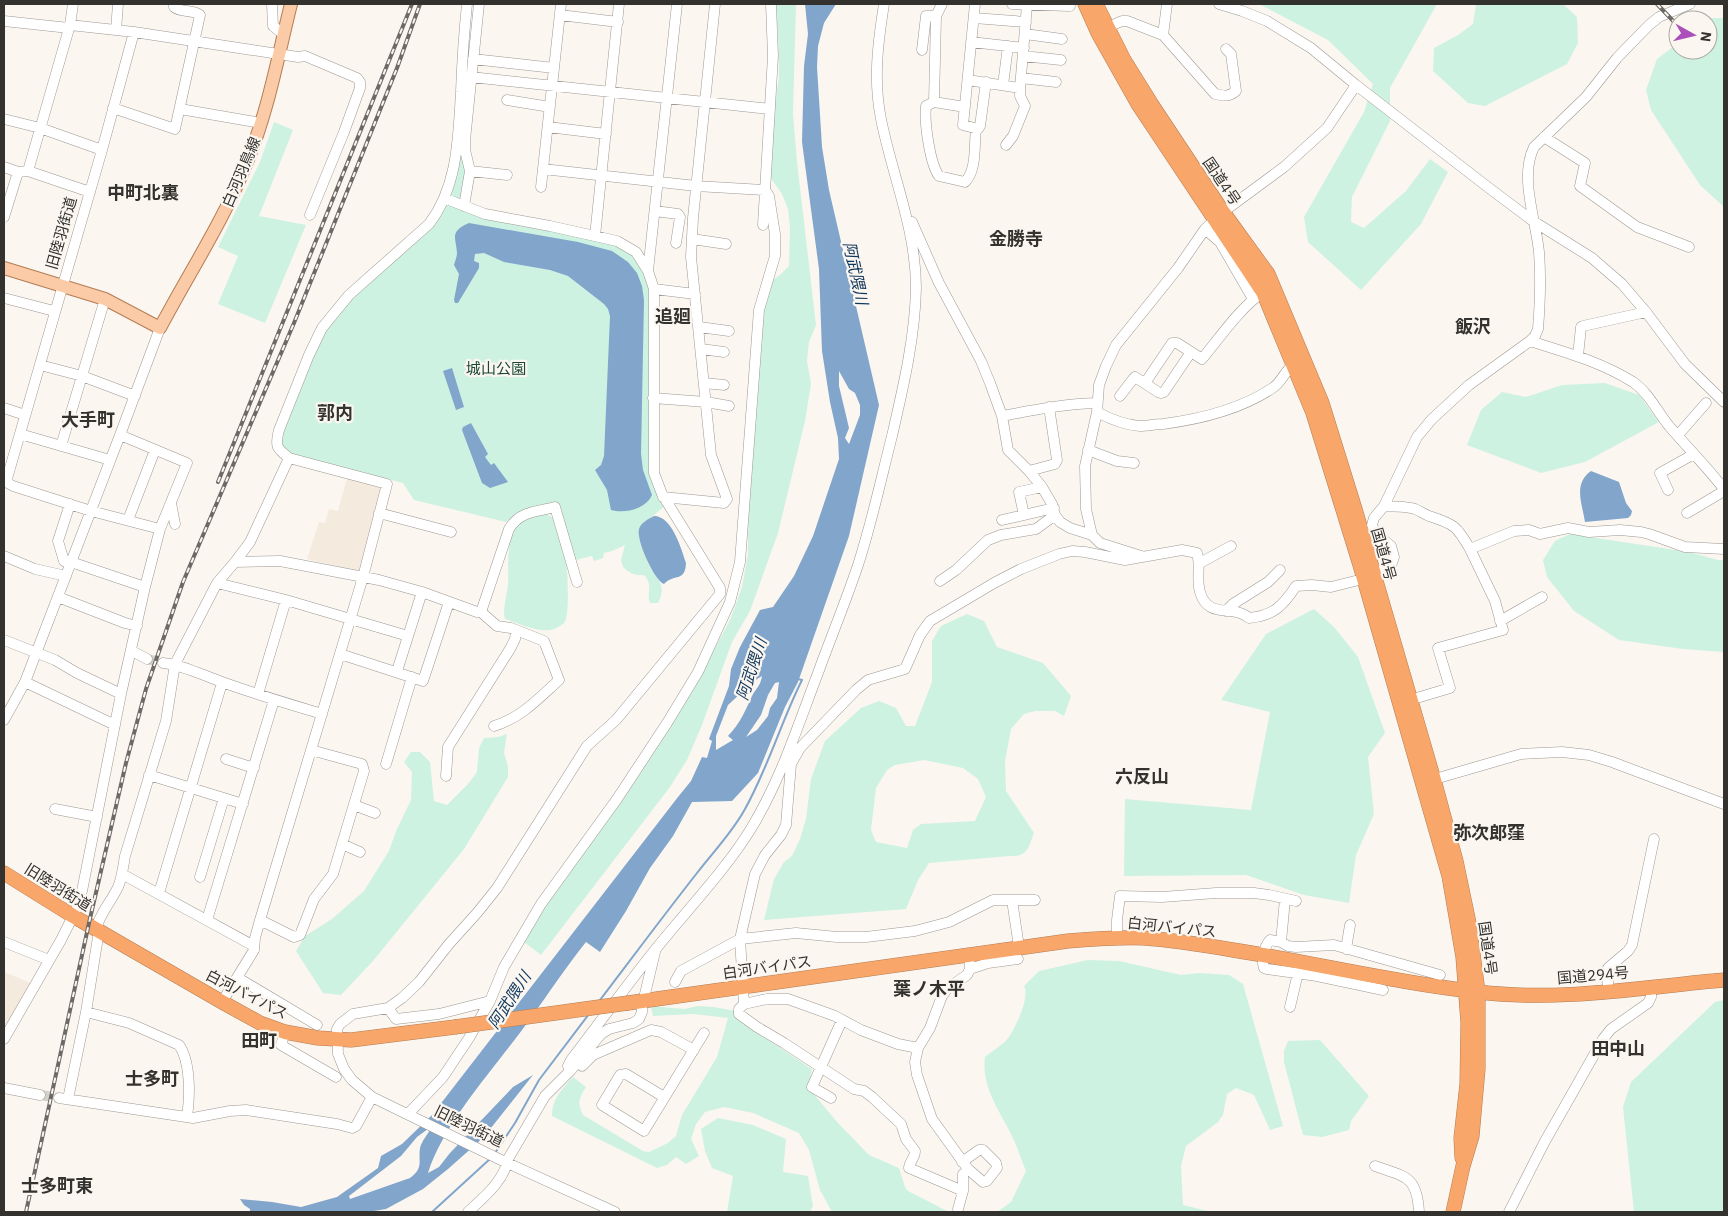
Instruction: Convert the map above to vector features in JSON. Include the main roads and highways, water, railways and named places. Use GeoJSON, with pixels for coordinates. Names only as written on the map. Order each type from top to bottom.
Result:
{"type":"FeatureCollection","features":[{"type":"Feature","properties":{"kind":"highway","name":"国道4号"},"geometry":{"type":"LineString","coordinates":[[1086,4],[1098,33],[1138,104],[1214,220],[1268,274],[1322,403],[1341,465],[1368,576],[1429,781]]}},
{"type":"Feature","properties":{"kind":"highway","name":"国道4号"},"geometry":{"type":"LineString","coordinates":[[1096,4],[1124,60],[1258,296],[1294,364],[1410,700],[1449,876],[1463,957],[1472,991],[1468,1023],[1467,1084],[1461,1138],[1463,1166],[1453,1212]]}},
{"type":"Feature","properties":{"kind":"highway","name":"旧陸羽街道"},"geometry":{"type":"LineString","coordinates":[[4,873],[98,930]]}},
{"type":"Feature","properties":{"kind":"highway","name":"白河バイパス"},"geometry":{"type":"LineString","coordinates":[[98,930],[260,1022],[284,1032],[337,1040],[362,1039],[639,1002],[969,954],[1019,953],[1068,940],[1117,938],[1173,941],[1264,955],[1405,982],[1472,991]]}},
{"type":"Feature","properties":{"kind":"highway","name":"国道294号"},"geometry":{"type":"LineString","coordinates":[[1472,991],[1505,995],[1551,995],[1724,980]]}},
{"type":"Feature","properties":{"kind":"main road","name":"白河羽鳥線"},"geometry":{"type":"LineString","coordinates":[[4,268],[104,299],[160,328],[223,214],[247,163],[261,123],[291,4]]}},
{"type":"Feature","properties":{"kind":"water","name":"阿武隈川"},"geometry":{"type":"Polygon","coordinates":[[[805,4],[836,4],[824,23],[818,46],[817,67],[822,147],[829,190],[879,405],[849,536],[798,682],[785,707],[758,773],[732,801],[692,802],[673,836],[650,868],[600,952],[586,942],[454,1121],[428,1173],[439,1167],[513,1087],[533,1075],[483,1138],[448,1169],[423,1189],[386,1209],[368,1212],[250,1212],[250,1209],[240,1199],[301,1207],[337,1197],[378,1168],[381,1156],[402,1144],[432,1115],[691,781],[702,757],[707,758],[712,741],[709,739],[729,686],[731,669],[740,647],[760,610],[773,607],[794,576],[813,536],[839,459],[838,438],[822,351],[819,269],[802,142],[804,66],[808,34],[805,4]],[[839,371],[839,386],[849,428],[845,438],[849,444],[860,415],[860,405],[855,393],[849,389],[839,371]],[[762,676],[728,705],[716,736],[716,750],[733,740],[728,736],[742,716],[760,684],[762,676]],[[779,682],[775,683],[768,695],[761,715],[746,737],[757,730],[768,716],[770,708],[777,698],[779,682]],[[432,1126],[417,1137],[401,1156],[349,1196],[350,1199],[410,1178],[419,1168],[420,1148],[432,1126]]]}},
{"type":"Feature","properties":{"kind":"water"},"geometry":{"type":"Polygon","coordinates":[[[469,223],[578,242],[612,251],[628,262],[637,273],[642,286],[644,300],[641,454],[643,470],[652,495],[645,504],[629,511],[611,510],[607,490],[595,470],[601,465],[604,456],[610,316],[608,309],[568,276],[550,270],[504,262],[484,253],[475,254],[474,261],[479,263],[479,268],[458,303],[455,303],[459,274],[454,265],[457,253],[455,235],[459,229],[469,223]]]}},
{"type":"Feature","properties":{"kind":"water"},"geometry":{"type":"Polygon","coordinates":[[[452,368],[464,407],[456,410],[443,371],[452,368]]]}},
{"type":"Feature","properties":{"kind":"water"},"geometry":{"type":"Polygon","coordinates":[[[471,423],[488,454],[485,457],[491,465],[494,463],[508,482],[490,488],[482,483],[462,430],[463,427],[471,423]]]}},
{"type":"Feature","properties":{"kind":"water"},"geometry":{"type":"Polygon","coordinates":[[[1591,471],[1619,482],[1626,503],[1632,511],[1628,518],[1585,522],[1580,488],[1585,476],[1591,471]]]}},
{"type":"Feature","properties":{"kind":"water"},"geometry":{"type":"Polygon","coordinates":[[[654,516],[660,517],[671,527],[686,563],[684,573],[681,576],[664,584],[651,568],[640,542],[639,529],[641,525],[654,516]]]}},
{"type":"Feature","properties":{"kind":"waterway"},"geometry":{"type":"LineString","coordinates":[[600,1000],[740,818],[761,777],[802,680],[798,679]]}},
{"type":"Feature","properties":{"kind":"waterway"},"geometry":{"type":"LineString","coordinates":[[495,1153],[515,1123],[539,1080],[589,1014]]}},
{"type":"Feature","properties":{"kind":"waterway"},"geometry":{"type":"LineString","coordinates":[[432,1212],[491,1158]]}},
{"type":"Feature","properties":{"kind":"tunnel"},"geometry":{"type":"LineString","coordinates":[[147,659],[163,663]]}},
{"type":"Feature","properties":{"kind":"tunnel"},"geometry":{"type":"LineString","coordinates":[[40,1095],[59,1098]]}},
{"type":"Feature","properties":{"kind":"railway"},"geometry":{"type":"LineString","coordinates":[[218,482],[412,4]]}},
{"type":"Feature","properties":{"kind":"railway"},"geometry":{"type":"LineString","coordinates":[[26,1212],[89,923],[126,763],[146,689],[183,582],[294,323],[397,68],[420,4]]}},
{"type":"Feature","properties":{"kind":"railway"},"geometry":{"type":"LineString","coordinates":[[1657,4],[1668,16]]}},
{"type":"Feature","properties":{"kind":"district","name":"中町北裏"},"geometry":{"type":"Point","coordinates":[143,192]}},
{"type":"Feature","properties":{"kind":"district","name":"金勝寺"},"geometry":{"type":"Point","coordinates":[1016,238]}},
{"type":"Feature","properties":{"kind":"district","name":"追廻"},"geometry":{"type":"Point","coordinates":[673,316]}},
{"type":"Feature","properties":{"kind":"district","name":"飯沢"},"geometry":{"type":"Point","coordinates":[1473,326]}},
{"type":"Feature","properties":{"kind":"district","name":"郭内"},"geometry":{"type":"Point","coordinates":[335,412]}},
{"type":"Feature","properties":{"kind":"district","name":"大手町"},"geometry":{"type":"Point","coordinates":[88,419]}},
{"type":"Feature","properties":{"kind":"district","name":"六反山"},"geometry":{"type":"Point","coordinates":[1142,776]}},
{"type":"Feature","properties":{"kind":"district","name":"弥次郎窪"},"geometry":{"type":"Point","coordinates":[1489,832]}},
{"type":"Feature","properties":{"kind":"district","name":"葉ノ木平"},"geometry":{"type":"Point","coordinates":[929,988]}},
{"type":"Feature","properties":{"kind":"district","name":"田町"},"geometry":{"type":"Point","coordinates":[259,1040]}},
{"type":"Feature","properties":{"kind":"district","name":"田中山"},"geometry":{"type":"Point","coordinates":[1618,1048]}},
{"type":"Feature","properties":{"kind":"district","name":"士多町"},"geometry":{"type":"Point","coordinates":[152,1078]}},
{"type":"Feature","properties":{"kind":"district","name":"士多町東"},"geometry":{"type":"Point","coordinates":[57,1185]}},
{"type":"Feature","properties":{"kind":"park label","name":"城山公園"},"geometry":{"type":"Point","coordinates":[496,368]}}]}
